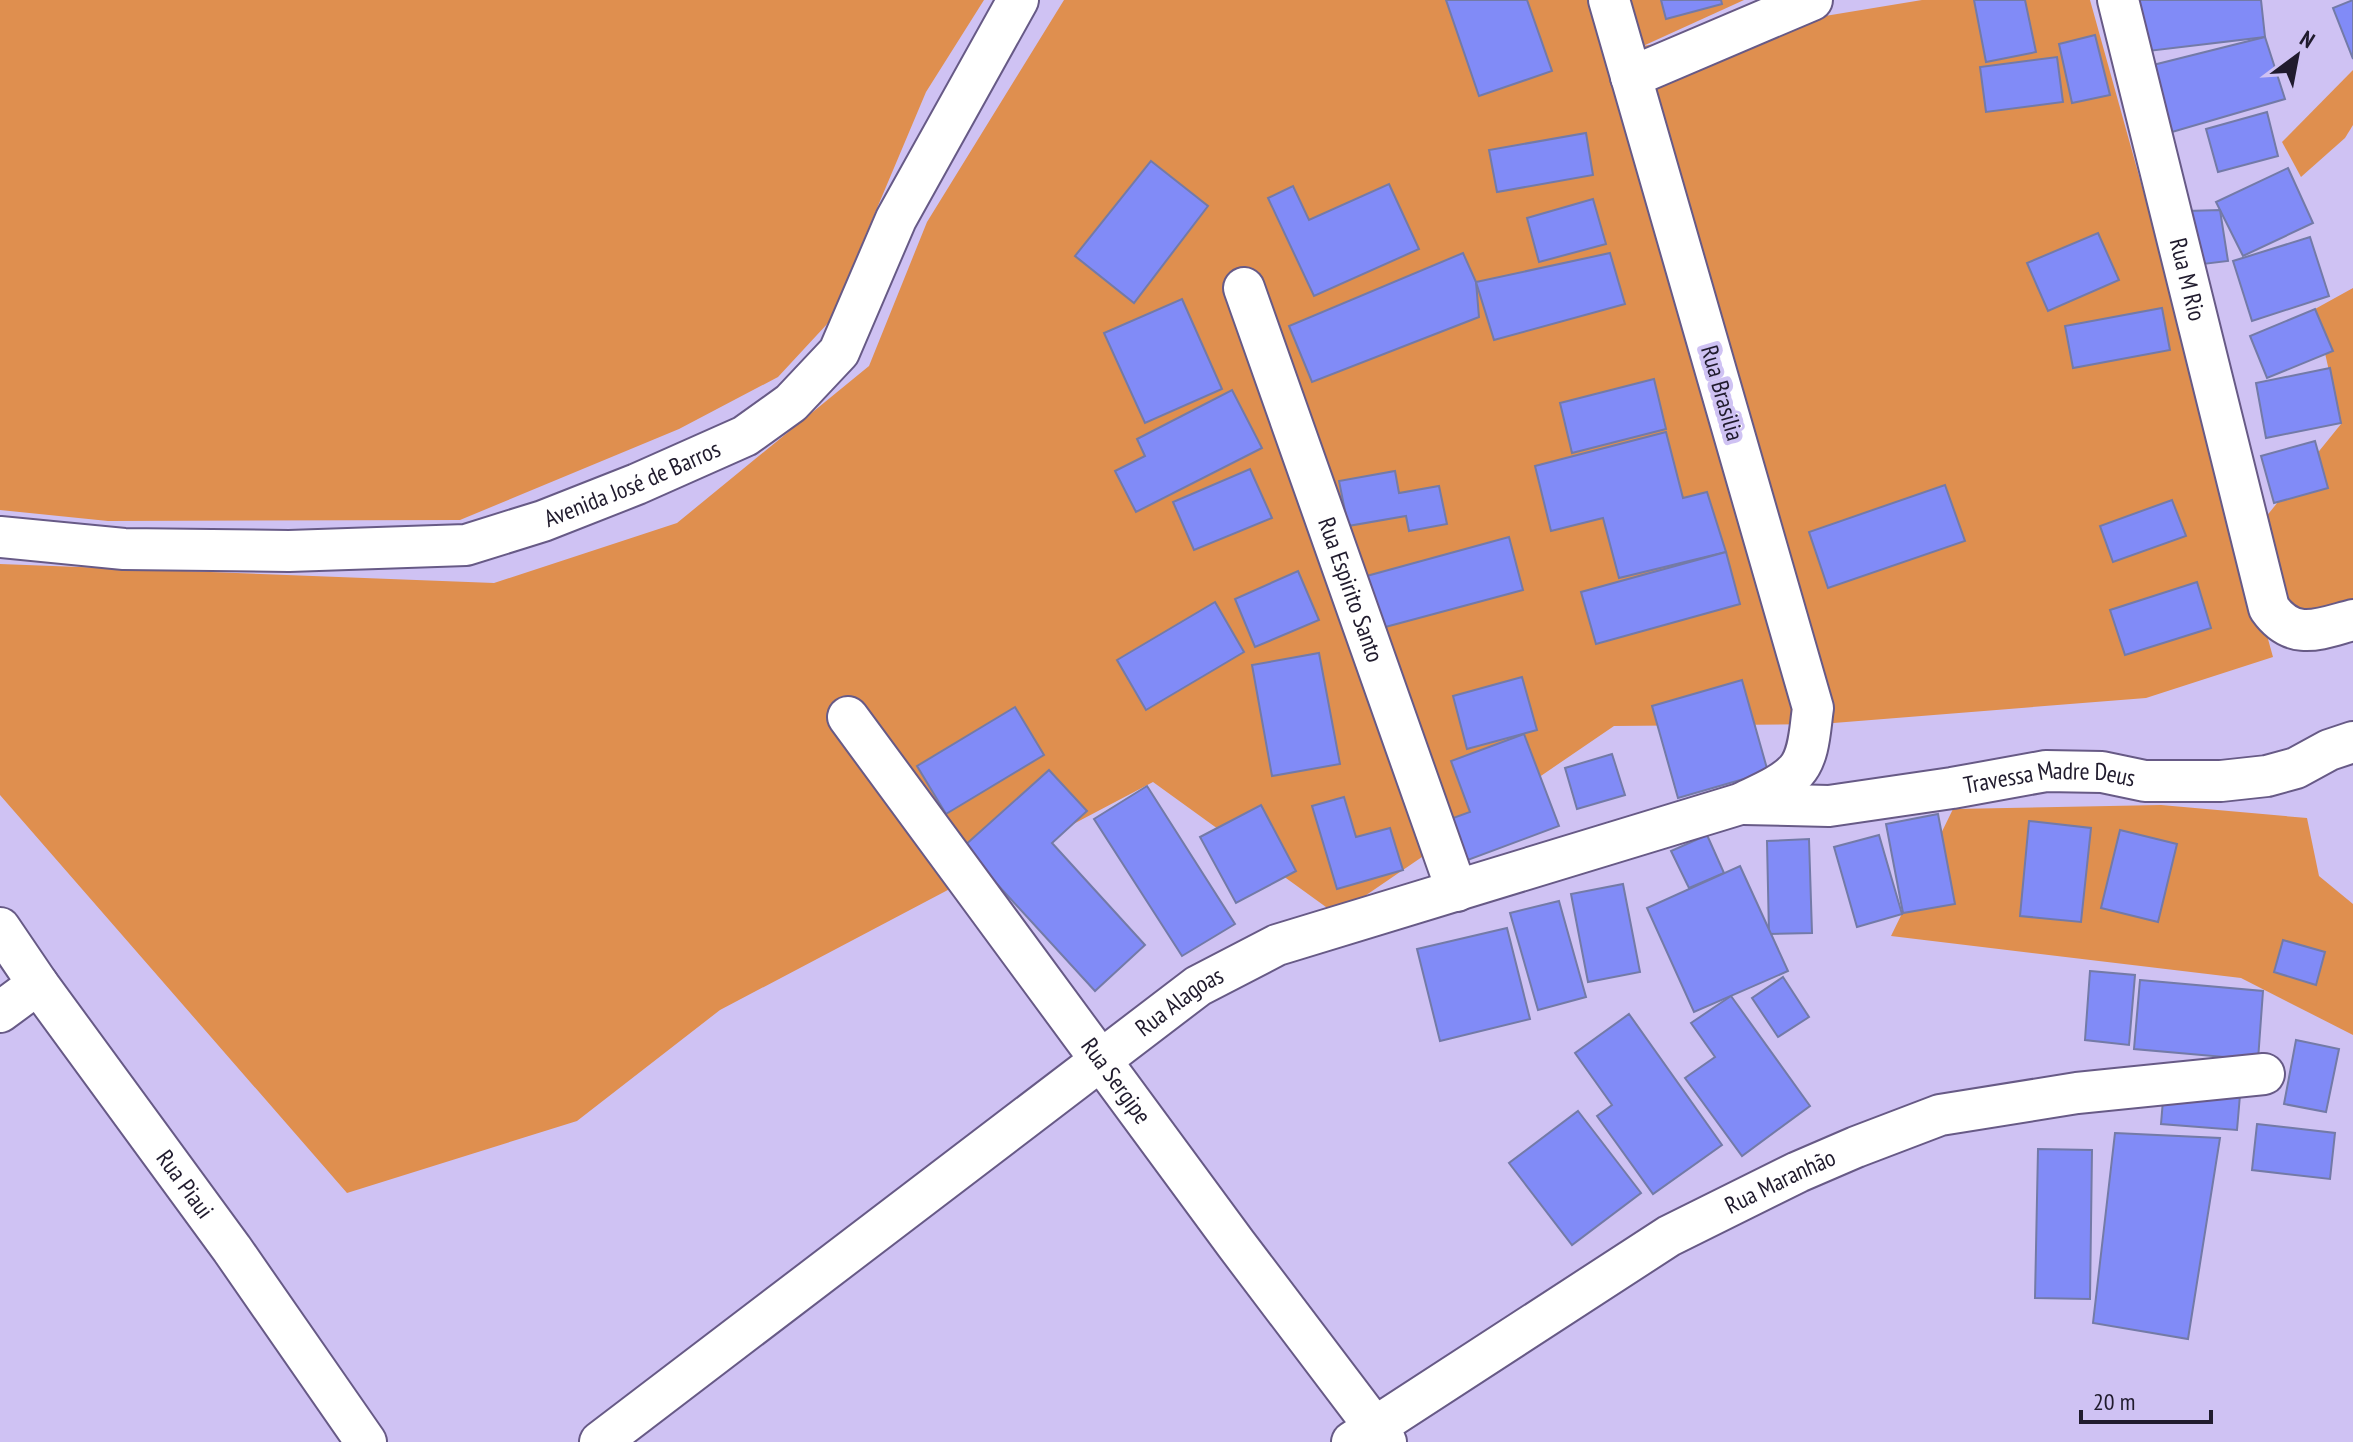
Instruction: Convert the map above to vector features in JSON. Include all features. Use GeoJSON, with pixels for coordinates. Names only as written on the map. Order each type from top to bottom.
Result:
{"type":"FeatureCollection","features":[{"type":"Feature","properties":{"kind":"street","name":"Avenida José de Barros"},"geometry":{"type":"LineString","coordinates":[[0,537],[124,549],[289,551],[466,545],[543,521],[745,436],[791,403],[839,352],[896,219],[1018,0]]}},
{"type":"Feature","properties":{"kind":"street","name":"Rua Brasilia"},"geometry":{"type":"LineString","coordinates":[[1609,0],[1813,708]]}},
{"type":"Feature","properties":{"kind":"street"},"geometry":{"type":"LineString","coordinates":[[1631,77],[1812,0]]}},
{"type":"Feature","properties":{"kind":"street","name":"Rua M Rio"},"geometry":{"type":"LineString","coordinates":[[2118,0],[2269,608],[2290,629],[2312,631],[2353,620]]}},
{"type":"Feature","properties":{"kind":"street","name":"Rua Espirito Santo"},"geometry":{"type":"LineString","coordinates":[[1244,288],[1457,891]]}},
{"type":"Feature","properties":{"kind":"street","name":"Rua Alagoas"},"geometry":{"type":"LineString","coordinates":[[600,1442],[1198,986],[1277,945],[1740,804],[1777,785],[1797,770],[1806,748],[1813,708]]}},
{"type":"Feature","properties":{"kind":"street","name":"Rua Sergipe"},"geometry":{"type":"LineString","coordinates":[[848,717],[1100,1059],[1371,1437]]}},
{"type":"Feature","properties":{"kind":"street","name":"Travessa Madre Deus"},"geometry":{"type":"LineString","coordinates":[[1740,804],[1829,806],[2046,771],[2102,772],[2145,781],[2252,778],[2296,768],[2329,750],[2353,742]]}},
{"type":"Feature","properties":{"kind":"street","name":"Rua Piaui"},"geometry":{"type":"LineString","coordinates":[[0,928],[232,1249],[366,1442]]}},
{"type":"Feature","properties":{"kind":"street"},"geometry":{"type":"LineString","coordinates":[[0,1012],[38,984]]}},
{"type":"Feature","properties":{"kind":"street","name":"Rua Maranhão"},"geometry":{"type":"LineString","coordinates":[[1371,1437],[1669,1236],[1856,1147],[1940,1115],[2077,1093],[2264,1074]]}},
{"type":"Feature","properties":{"kind":"shaded area"},"geometry":{"type":"Polygon","coordinates":[[[0,0],[984,0],[926,92],[829,322],[778,377],[679,429],[460,520],[108,521],[0,510],[0,0]]]}},
{"type":"Feature","properties":{"kind":"shaded area"},"geometry":{"type":"Polygon","coordinates":[[[1064,0],[1744,0],[1643,46],[1922,0],[2090,0],[2273,657],[2146,698],[1821,724],[1614,726],[1337,915],[1153,782],[720,1010],[577,1121],[347,1193],[0,795],[0,564],[494,583],[677,523],[869,366],[927,222],[1064,0]]]}},
{"type":"Feature","properties":{"kind":"shaded area"},"geometry":{"type":"Polygon","coordinates":[[[2353,70],[2353,125],[2345,138],[2301,177],[2282,142],[2353,70]]]}},
{"type":"Feature","properties":{"kind":"shaded area"},"geometry":{"type":"Polygon","coordinates":[[[2353,288],[2353,611],[2301,630],[2281,609],[2261,523],[2341,424],[2315,309],[2353,288]]]}},
{"type":"Feature","properties":{"kind":"shaded area"},"geometry":{"type":"Polygon","coordinates":[[[2161,805],[2307,818],[2319,876],[2353,904],[2353,1035],[2241,978],[1891,936],[1953,809],[2161,805]]]}},
{"type":"Feature","properties":{"kind":"building"},"geometry":{"type":"Polygon","coordinates":[[[1446,0],[1527,0],[1552,71],[1479,96],[1446,0]]]}},
{"type":"Feature","properties":{"kind":"building"},"geometry":{"type":"Polygon","coordinates":[[[1661,0],[1721,0],[1722,4],[1666,19],[1661,0]]]}},
{"type":"Feature","properties":{"kind":"building"},"geometry":{"type":"Polygon","coordinates":[[[1974,0],[2025,0],[2036,52],[1986,62],[1974,0]]]}},
{"type":"Feature","properties":{"kind":"building"},"geometry":{"type":"Polygon","coordinates":[[[2133,0],[2261,0],[2265,37],[2140,52],[2133,0]]]}},
{"type":"Feature","properties":{"kind":"building"},"geometry":{"type":"Polygon","coordinates":[[[2353,0],[2353,59],[2333,8],[2353,0]]]}},
{"type":"Feature","properties":{"kind":"building"},"geometry":{"type":"Polygon","coordinates":[[[2095,35],[2110,95],[2072,103],[2059,44],[2095,35]]]}},
{"type":"Feature","properties":{"kind":"building"},"geometry":{"type":"Polygon","coordinates":[[[2265,37],[2285,99],[2172,132],[2153,65],[2265,37]]]}},
{"type":"Feature","properties":{"kind":"building"},"geometry":{"type":"Polygon","coordinates":[[[2057,57],[2063,102],[1986,112],[1980,67],[2057,57]]]}},
{"type":"Feature","properties":{"kind":"building"},"geometry":{"type":"Polygon","coordinates":[[[2267,112],[2278,156],[2218,172],[2206,129],[2267,112]]]}},
{"type":"Feature","properties":{"kind":"building"},"geometry":{"type":"Polygon","coordinates":[[[1586,133],[1593,175],[1497,192],[1489,150],[1586,133]]]}},
{"type":"Feature","properties":{"kind":"building"},"geometry":{"type":"Polygon","coordinates":[[[1151,161],[1208,206],[1134,303],[1075,256],[1151,161]]]}},
{"type":"Feature","properties":{"kind":"building"},"geometry":{"type":"Polygon","coordinates":[[[2288,168],[2313,223],[2243,256],[2216,202],[2288,168]]]}},
{"type":"Feature","properties":{"kind":"building"},"geometry":{"type":"Polygon","coordinates":[[[1389,184],[1419,249],[1314,296],[1268,198],[1293,186],[1309,220],[1389,184]]]}},
{"type":"Feature","properties":{"kind":"building"},"geometry":{"type":"Polygon","coordinates":[[[1593,199],[1606,244],[1539,262],[1527,218],[1593,199]]]}},
{"type":"Feature","properties":{"kind":"building"},"geometry":{"type":"Polygon","coordinates":[[[2220,210],[2228,261],[2195,265],[2187,211],[2220,210]]]}},
{"type":"Feature","properties":{"kind":"building"},"geometry":{"type":"Polygon","coordinates":[[[2098,233],[2119,280],[2048,311],[2027,263],[2098,233]]]}},
{"type":"Feature","properties":{"kind":"building"},"geometry":{"type":"Polygon","coordinates":[[[2310,237],[2329,296],[2252,321],[2233,261],[2310,237]]]}},
{"type":"Feature","properties":{"kind":"building"},"geometry":{"type":"Polygon","coordinates":[[[1463,253],[1476,282],[1479,317],[1312,382],[1289,326],[1463,253]]]}},
{"type":"Feature","properties":{"kind":"building"},"geometry":{"type":"Polygon","coordinates":[[[1610,253],[1625,304],[1494,340],[1476,282],[1610,253]]]}},
{"type":"Feature","properties":{"kind":"building"},"geometry":{"type":"Polygon","coordinates":[[[1182,299],[1222,389],[1145,423],[1104,333],[1182,299]]]}},
{"type":"Feature","properties":{"kind":"building"},"geometry":{"type":"Polygon","coordinates":[[[2162,308],[2170,350],[2073,368],[2065,326],[2162,308]]]}},
{"type":"Feature","properties":{"kind":"building"},"geometry":{"type":"Polygon","coordinates":[[[2315,309],[2333,351],[2267,378],[2250,336],[2315,309]]]}},
{"type":"Feature","properties":{"kind":"building"},"geometry":{"type":"Polygon","coordinates":[[[2330,368],[2341,423],[2266,438],[2256,383],[2330,368]]]}},
{"type":"Feature","properties":{"kind":"building"},"geometry":{"type":"Polygon","coordinates":[[[1654,379],[1666,429],[1572,453],[1560,403],[1654,379]]]}},
{"type":"Feature","properties":{"kind":"building"},"geometry":{"type":"Polygon","coordinates":[[[1232,390],[1262,448],[1136,512],[1115,471],[1145,456],[1137,439],[1232,390]]]}},
{"type":"Feature","properties":{"kind":"building"},"geometry":{"type":"Polygon","coordinates":[[[1666,432],[1683,498],[1707,492],[1726,552],[1619,578],[1603,518],[1551,531],[1535,466],[1666,432]]]}},
{"type":"Feature","properties":{"kind":"building"},"geometry":{"type":"Polygon","coordinates":[[[2315,441],[2328,488],[2274,503],[2261,456],[2315,441]]]}},
{"type":"Feature","properties":{"kind":"building"},"geometry":{"type":"Polygon","coordinates":[[[1250,469],[1272,518],[1194,550],[1173,502],[1250,469]]]}},
{"type":"Feature","properties":{"kind":"building"},"geometry":{"type":"Polygon","coordinates":[[[1395,471],[1399,493],[1439,486],[1447,524],[1409,531],[1406,516],[1348,526],[1339,481],[1395,471]]]}},
{"type":"Feature","properties":{"kind":"building"},"geometry":{"type":"Polygon","coordinates":[[[1945,485],[1965,541],[1828,588],[1809,532],[1945,485]]]}},
{"type":"Feature","properties":{"kind":"building"},"geometry":{"type":"Polygon","coordinates":[[[2172,500],[2186,536],[2113,562],[2100,526],[2172,500]]]}},
{"type":"Feature","properties":{"kind":"building"},"geometry":{"type":"Polygon","coordinates":[[[1509,537],[1523,590],[1378,629],[1363,577],[1509,537]]]}},
{"type":"Feature","properties":{"kind":"building"},"geometry":{"type":"Polygon","coordinates":[[[1726,552],[1740,604],[1596,644],[1581,592],[1726,552]]]}},
{"type":"Feature","properties":{"kind":"building"},"geometry":{"type":"Polygon","coordinates":[[[1298,571],[1319,620],[1255,647],[1235,599],[1298,571]]]}},
{"type":"Feature","properties":{"kind":"building"},"geometry":{"type":"Polygon","coordinates":[[[2197,582],[2211,628],[2125,655],[2110,610],[2197,582]]]}},
{"type":"Feature","properties":{"kind":"building"},"geometry":{"type":"Polygon","coordinates":[[[1215,602],[1244,652],[1146,710],[1117,660],[1215,602]]]}},
{"type":"Feature","properties":{"kind":"building"},"geometry":{"type":"Polygon","coordinates":[[[1319,653],[1340,764],[1272,776],[1252,665],[1319,653]]]}},
{"type":"Feature","properties":{"kind":"building"},"geometry":{"type":"Polygon","coordinates":[[[1522,677],[1537,730],[1467,749],[1453,696],[1522,677]]]}},
{"type":"Feature","properties":{"kind":"building"},"geometry":{"type":"Polygon","coordinates":[[[1742,680],[1768,772],[1678,798],[1652,706],[1742,680]]]}},
{"type":"Feature","properties":{"kind":"building"},"geometry":{"type":"Polygon","coordinates":[[[1015,707],[1044,755],[946,814],[917,766],[1015,707]]]}},
{"type":"Feature","properties":{"kind":"building"},"geometry":{"type":"Polygon","coordinates":[[[1524,734],[1559,826],[1457,864],[1442,822],[1470,812],[1451,761],[1524,734]]]}},
{"type":"Feature","properties":{"kind":"building"},"geometry":{"type":"Polygon","coordinates":[[[1612,754],[1625,795],[1577,809],[1565,768],[1612,754]]]}},
{"type":"Feature","properties":{"kind":"building"},"geometry":{"type":"Polygon","coordinates":[[[1049,770],[1087,811],[1052,843],[1145,945],[1095,991],[963,847],[1049,770]]]}},
{"type":"Feature","properties":{"kind":"building"},"geometry":{"type":"Polygon","coordinates":[[[1147,786],[1235,924],[1182,956],[1094,819],[1147,786]]]}},
{"type":"Feature","properties":{"kind":"building"},"geometry":{"type":"Polygon","coordinates":[[[1344,797],[1356,837],[1390,828],[1403,870],[1337,889],[1312,806],[1344,797]]]}},
{"type":"Feature","properties":{"kind":"building"},"geometry":{"type":"Polygon","coordinates":[[[1261,805],[1296,871],[1236,903],[1200,837],[1261,805]]]}},
{"type":"Feature","properties":{"kind":"building"},"geometry":{"type":"Polygon","coordinates":[[[1938,814],[1955,904],[1903,913],[1886,824],[1938,814]]]}},
{"type":"Feature","properties":{"kind":"building"},"geometry":{"type":"Polygon","coordinates":[[[2029,821],[2091,828],[2081,922],[2020,916],[2029,821]]]}},
{"type":"Feature","properties":{"kind":"building"},"geometry":{"type":"Polygon","coordinates":[[[2120,830],[2177,844],[2158,922],[2101,908],[2120,830]]]}},
{"type":"Feature","properties":{"kind":"building"},"geometry":{"type":"Polygon","coordinates":[[[1707,835],[1724,873],[1689,888],[1671,851],[1707,835]]]}},
{"type":"Feature","properties":{"kind":"building"},"geometry":{"type":"Polygon","coordinates":[[[1879,835],[1902,914],[1857,927],[1834,847],[1879,835]]]}},
{"type":"Feature","properties":{"kind":"building"},"geometry":{"type":"Polygon","coordinates":[[[1809,839],[1812,933],[1769,934],[1767,841],[1809,839]]]}},
{"type":"Feature","properties":{"kind":"building"},"geometry":{"type":"Polygon","coordinates":[[[1740,866],[1788,971],[1694,1012],[1647,908],[1740,866]]]}},
{"type":"Feature","properties":{"kind":"building"},"geometry":{"type":"Polygon","coordinates":[[[1623,884],[1640,972],[1588,982],[1571,894],[1623,884]]]}},
{"type":"Feature","properties":{"kind":"building"},"geometry":{"type":"Polygon","coordinates":[[[1559,901],[1586,997],[1538,1010],[1510,913],[1559,901]]]}},
{"type":"Feature","properties":{"kind":"building"},"geometry":{"type":"Polygon","coordinates":[[[1507,928],[1530,1019],[1440,1041],[1417,949],[1507,928]]]}},
{"type":"Feature","properties":{"kind":"building"},"geometry":{"type":"Polygon","coordinates":[[[2283,940],[2325,952],[2316,985],[2274,972],[2283,940]]]}},
{"type":"Feature","properties":{"kind":"building"},"geometry":{"type":"Polygon","coordinates":[[[2090,971],[2135,975],[2129,1045],[2085,1040],[2090,971]]]}},
{"type":"Feature","properties":{"kind":"building"},"geometry":{"type":"Polygon","coordinates":[[[1783,977],[1809,1017],[1778,1037],[1752,998],[1783,977]]]}},
{"type":"Feature","properties":{"kind":"building"},"geometry":{"type":"Polygon","coordinates":[[[2140,980],[2263,991],[2258,1060],[2134,1049],[2140,980]]]}},
{"type":"Feature","properties":{"kind":"building"},"geometry":{"type":"Polygon","coordinates":[[[1731,996],[1810,1106],[1742,1156],[1685,1078],[1715,1057],[1691,1023],[1731,996]]]}},
{"type":"Feature","properties":{"kind":"building"},"geometry":{"type":"Polygon","coordinates":[[[1629,1014],[1722,1145],[1653,1194],[1597,1116],[1612,1105],[1575,1053],[1629,1014]]]}},
{"type":"Feature","properties":{"kind":"building"},"geometry":{"type":"Polygon","coordinates":[[[2296,1040],[2339,1049],[2326,1112],[2284,1104],[2296,1040]]]}},
{"type":"Feature","properties":{"kind":"building"},"geometry":{"type":"Polygon","coordinates":[[[2164,1088],[2240,1095],[2237,1130],[2161,1124],[2164,1088]]]}},
{"type":"Feature","properties":{"kind":"building"},"geometry":{"type":"Polygon","coordinates":[[[1578,1111],[1641,1193],[1572,1245],[1509,1163],[1578,1111]]]}},
{"type":"Feature","properties":{"kind":"building"},"geometry":{"type":"Polygon","coordinates":[[[2257,1124],[2335,1133],[2330,1179],[2252,1170],[2257,1124]]]}},
{"type":"Feature","properties":{"kind":"building"},"geometry":{"type":"Polygon","coordinates":[[[2115,1133],[2220,1138],[2188,1339],[2093,1323],[2115,1133]]]}},
{"type":"Feature","properties":{"kind":"building"},"geometry":{"type":"Polygon","coordinates":[[[2038,1149],[2092,1150],[2090,1299],[2035,1298],[2038,1149]]]}}]}
